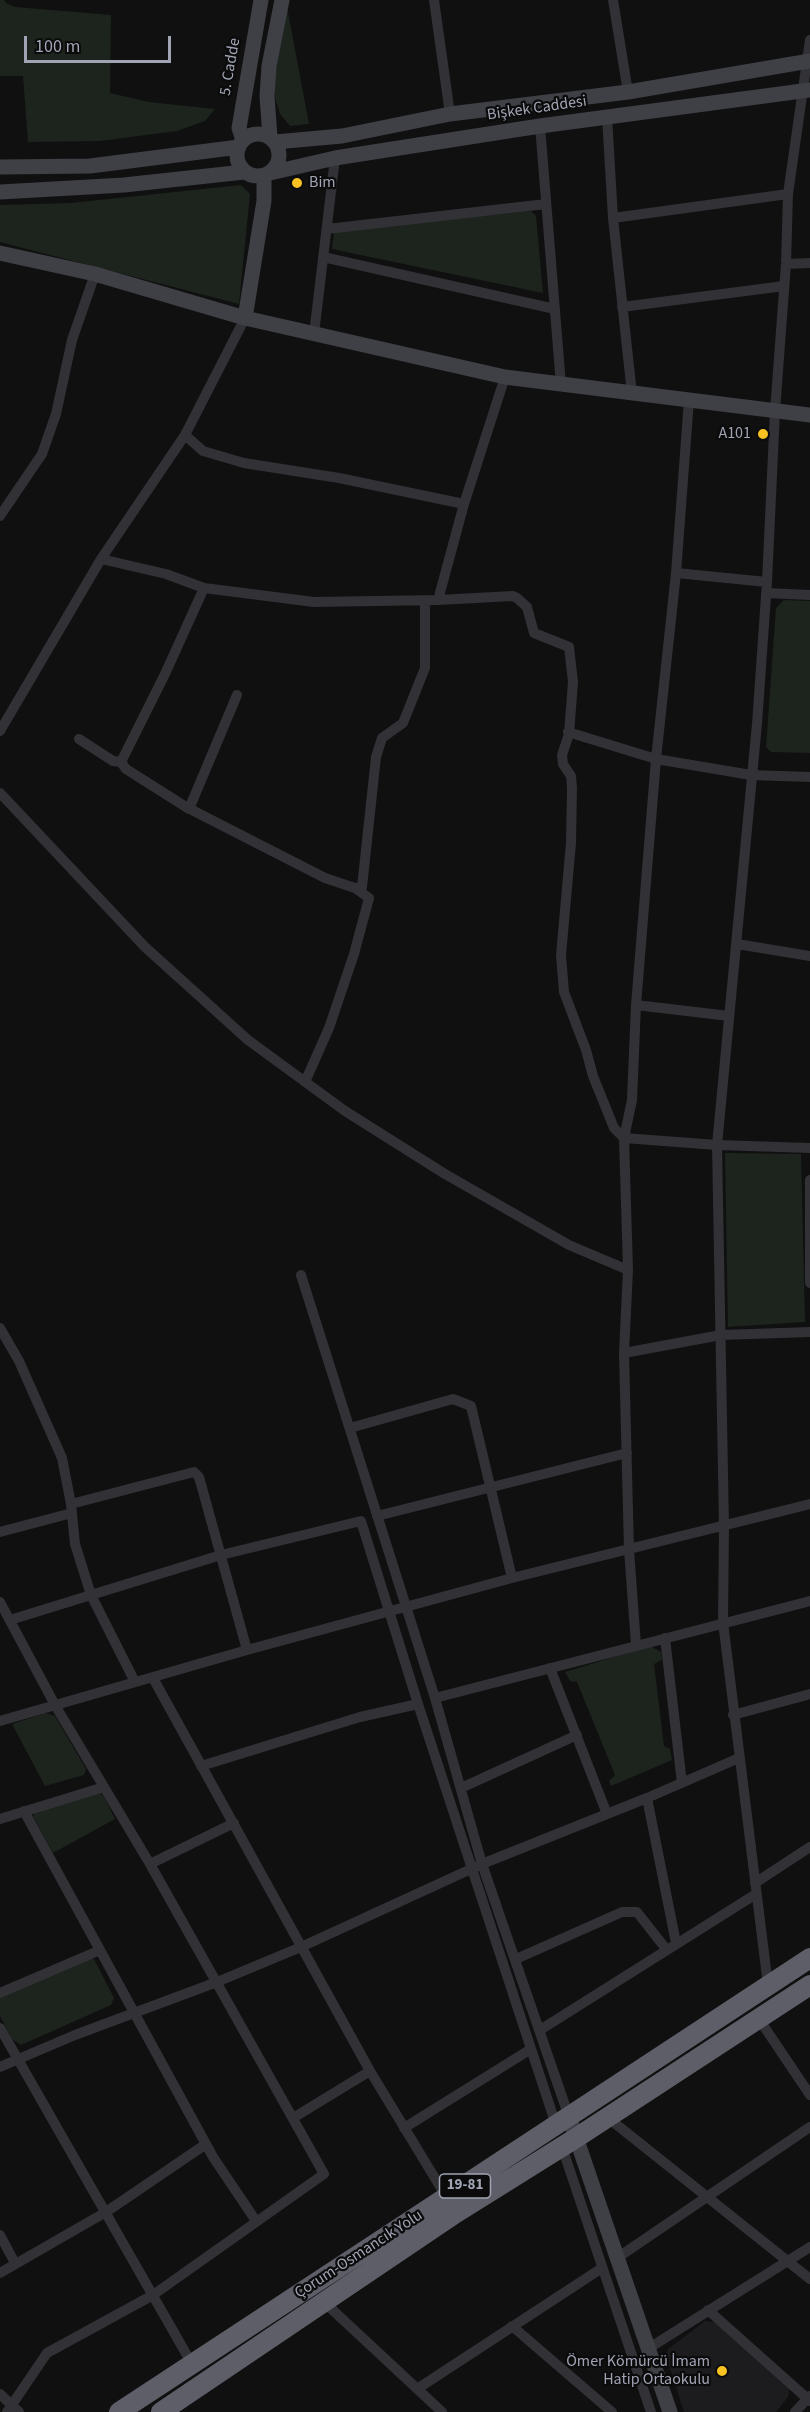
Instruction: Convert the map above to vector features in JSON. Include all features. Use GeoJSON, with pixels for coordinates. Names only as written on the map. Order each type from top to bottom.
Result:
{"type":"FeatureCollection","features":[{"type":"Feature","properties":{"kind":"highway","name":"Çorum-Osmancık Yolu"},"geometry":{"type":"LineString","coordinates":[[119,2412],[810,1958]]}},
{"type":"Feature","properties":{"kind":"highway","name":"Çorum-Osmancık Yolu"},"geometry":{"type":"LineString","coordinates":[[161,2412],[456,2213],[810,1985]]}},
{"type":"Feature","properties":{"kind":"street","name":"5. Cadde"},"geometry":{"type":"LineString","coordinates":[[241,143],[239,128],[261,0]]}},
{"type":"Feature","properties":{"kind":"street"},"geometry":{"type":"LineString","coordinates":[[0,192],[124,185],[244,172],[257,177],[267,175],[276,168],[280,155],[272,140],[267,96],[269,66],[282,0]]}},
{"type":"Feature","properties":{"kind":"street"},"geometry":{"type":"LineString","coordinates":[[434,0],[450,114]]}},
{"type":"Feature","properties":{"kind":"street"},"geometry":{"type":"LineString","coordinates":[[614,0],[628,92]]}},
{"type":"Feature","properties":{"kind":"street"},"geometry":{"type":"LineString","coordinates":[[768,1985],[723,1622],[724,1527],[717,1144],[737,944],[767,588],[788,194],[807,91],[810,40]]}},
{"type":"Feature","properties":{"kind":"street","name":"Bişkek Caddesi"},"geometry":{"type":"LineString","coordinates":[[272,140],[342,136],[450,114],[628,92],[809,62]]}},
{"type":"Feature","properties":{"kind":"street","name":"Bişkek Caddesi"},"geometry":{"type":"LineString","coordinates":[[267,175],[335,158],[540,126],[807,91]]}},
{"type":"Feature","properties":{"kind":"street"},"geometry":{"type":"LineString","coordinates":[[607,117],[612,218],[632,394]]}},
{"type":"Feature","properties":{"kind":"street"},"geometry":{"type":"LineString","coordinates":[[540,126],[561,385]]}},
{"type":"Feature","properties":{"kind":"street"},"geometry":{"type":"LineString","coordinates":[[0,167],[90,166],[241,143],[256,134],[272,140]]}},
{"type":"Feature","properties":{"kind":"street"},"geometry":{"type":"LineString","coordinates":[[241,143],[237,160],[244,172]]}},
{"type":"Feature","properties":{"kind":"street"},"geometry":{"type":"LineString","coordinates":[[314,334],[335,158]]}},
{"type":"Feature","properties":{"kind":"street"},"geometry":{"type":"LineString","coordinates":[[0,731],[100,560],[185,435],[245,318],[267,175]]}},
{"type":"Feature","properties":{"kind":"street"},"geometry":{"type":"LineString","coordinates":[[612,218],[788,194]]}},
{"type":"Feature","properties":{"kind":"street"},"geometry":{"type":"LineString","coordinates":[[327,229],[546,204]]}},
{"type":"Feature","properties":{"kind":"street"},"geometry":{"type":"LineString","coordinates":[[0,253],[95,274],[245,318],[505,377],[810,415]]}},
{"type":"Feature","properties":{"kind":"street"},"geometry":{"type":"LineString","coordinates":[[323,256],[555,309]]}},
{"type":"Feature","properties":{"kind":"street"},"geometry":{"type":"LineString","coordinates":[[786,264],[810,263]]}},
{"type":"Feature","properties":{"kind":"street"},"geometry":{"type":"LineString","coordinates":[[0,516],[42,454],[56,414],[72,340],[95,274]]}},
{"type":"Feature","properties":{"kind":"street"},"geometry":{"type":"LineString","coordinates":[[622,307],[784,286]]}},
{"type":"Feature","properties":{"kind":"street"},"geometry":{"type":"LineString","coordinates":[[438,600],[464,504],[505,377]]}},
{"type":"Feature","properties":{"kind":"street"},"geometry":{"type":"LineString","coordinates":[[636,1645],[629,1550],[624,1353],[628,1270],[624,1138],[632,1100],[636,1005],[656,759],[676,573],[689,400]]}},
{"type":"Feature","properties":{"kind":"street"},"geometry":{"type":"LineString","coordinates":[[185,435],[203,451],[244,463],[339,478],[464,504]]}},
{"type":"Feature","properties":{"kind":"street"},"geometry":{"type":"LineString","coordinates":[[100,560],[166,574],[204,588],[314,602],[425,601],[513,596],[527,607],[534,633],[569,647],[573,682],[568,732],[562,755],[563,764],[571,776],[572,788],[571,843],[561,955],[564,992],[584,1041],[593,1076],[614,1128],[624,1138],[810,1148]]}},
{"type":"Feature","properties":{"kind":"street"},"geometry":{"type":"LineString","coordinates":[[676,573],[810,595]]}},
{"type":"Feature","properties":{"kind":"street"},"geometry":{"type":"LineString","coordinates":[[122,762],[204,588]]}},
{"type":"Feature","properties":{"kind":"street"},"geometry":{"type":"LineString","coordinates":[[355,888],[362,887],[375,757],[382,738],[403,723],[425,668],[425,601]]}},
{"type":"Feature","properties":{"kind":"street"},"geometry":{"type":"LineString","coordinates":[[189,809],[237,695]]}},
{"type":"Feature","properties":{"kind":"street"},"geometry":{"type":"LineString","coordinates":[[568,732],[656,759],[751,775],[810,777]]}},
{"type":"Feature","properties":{"kind":"street"},"geometry":{"type":"LineString","coordinates":[[79,739],[113,761],[122,762]]}},
{"type":"Feature","properties":{"kind":"street"},"geometry":{"type":"LineString","coordinates":[[122,762],[126,770],[189,809],[325,878],[355,888],[369,898],[354,954],[329,1028],[305,1082]]}},
{"type":"Feature","properties":{"kind":"street"},"geometry":{"type":"LineString","coordinates":[[0,793],[146,947],[248,1040],[345,1111],[514,1215],[569,1245],[628,1270]]}},
{"type":"Feature","properties":{"kind":"street"},"geometry":{"type":"LineString","coordinates":[[737,944],[810,956]]}},
{"type":"Feature","properties":{"kind":"street"},"geometry":{"type":"LineString","coordinates":[[636,1005],[729,1016]]}},
{"type":"Feature","properties":{"kind":"street"},"geometry":{"type":"LineString","coordinates":[[810,1180],[810,1283]]}},
{"type":"Feature","properties":{"kind":"street"},"geometry":{"type":"LineString","coordinates":[[301,1275],[435,1698],[460,1788],[477,1866],[531,2049],[562,2121]]}},
{"type":"Feature","properties":{"kind":"street"},"geometry":{"type":"LineString","coordinates":[[0,1328],[19,1361],[62,1458],[72,1508],[75,1544],[91,1595],[135,1682]]}},
{"type":"Feature","properties":{"kind":"street"},"geometry":{"type":"LineString","coordinates":[[624,1353],[721,1335],[810,1332]]}},
{"type":"Feature","properties":{"kind":"street"},"geometry":{"type":"LineString","coordinates":[[350,1428],[453,1399],[471,1406],[512,1578]]}},
{"type":"Feature","properties":{"kind":"street"},"geometry":{"type":"LineString","coordinates":[[377,1516],[627,1453]]}},
{"type":"Feature","properties":{"kind":"street"},"geometry":{"type":"LineString","coordinates":[[0,1532],[194,1472],[199,1477],[247,1650]]}},
{"type":"Feature","properties":{"kind":"street"},"geometry":{"type":"LineString","coordinates":[[0,1721],[247,1650],[512,1578],[810,1504]]}},
{"type":"Feature","properties":{"kind":"street"},"geometry":{"type":"LineString","coordinates":[[10,1620],[221,1555],[362,1521],[418,1704],[477,1866],[516,1959],[540,2030],[602,2268],[651,2412]]}},
{"type":"Feature","properties":{"kind":"street"},"geometry":{"type":"LineString","coordinates":[[435,1698],[810,1601]]}},
{"type":"Feature","properties":{"kind":"street"},"geometry":{"type":"LineString","coordinates":[[0,1602],[55,1705],[150,1864],[324,2174],[153,2295],[47,2353],[12,2410],[0,2394]]}},
{"type":"Feature","properties":{"kind":"street"},"geometry":{"type":"LineString","coordinates":[[665,1638],[682,1783]]}},
{"type":"Feature","properties":{"kind":"street"},"geometry":{"type":"LineString","coordinates":[[550,1668],[607,1814]]}},
{"type":"Feature","properties":{"kind":"street"},"geometry":{"type":"LineString","coordinates":[[153,1678],[370,2072],[447,2198]]}},
{"type":"Feature","properties":{"kind":"street"},"geometry":{"type":"LineString","coordinates":[[733,1715],[810,1694]]}},
{"type":"Feature","properties":{"kind":"street"},"geometry":{"type":"LineString","coordinates":[[201,1766],[360,1718],[418,1704]]}},
{"type":"Feature","properties":{"kind":"street"},"geometry":{"type":"LineString","coordinates":[[460,1788],[577,1735]]}},
{"type":"Feature","properties":{"kind":"street"},"geometry":{"type":"LineString","coordinates":[[0,2067],[75,2035],[217,1982],[301,1947],[477,1866],[647,1798],[739,1758]]}},
{"type":"Feature","properties":{"kind":"street"},"geometry":{"type":"LineString","coordinates":[[0,1819],[104,1786]]}},
{"type":"Feature","properties":{"kind":"street"},"geometry":{"type":"LineString","coordinates":[[647,1798],[671,1946]]}},
{"type":"Feature","properties":{"kind":"street"},"geometry":{"type":"LineString","coordinates":[[24,1812],[98,1951],[206,2144],[256,2221]]}},
{"type":"Feature","properties":{"kind":"street"},"geometry":{"type":"LineString","coordinates":[[150,1864],[234,1823]]}},
{"type":"Feature","properties":{"kind":"street"},"geometry":{"type":"LineString","coordinates":[[540,2030],[756,1889],[810,1847]]}},
{"type":"Feature","properties":{"kind":"street"},"geometry":{"type":"LineString","coordinates":[[516,1959],[622,1912],[637,1912],[671,1946]]}},
{"type":"Feature","properties":{"kind":"street"},"geometry":{"type":"LineString","coordinates":[[0,1993],[98,1951]]}},
{"type":"Feature","properties":{"kind":"street"},"geometry":{"type":"LineString","coordinates":[[759,2019],[810,2095]]}},
{"type":"Feature","properties":{"kind":"street"},"geometry":{"type":"LineString","coordinates":[[0,2028],[192,2364]]}},
{"type":"Feature","properties":{"kind":"street"},"geometry":{"type":"LineString","coordinates":[[404,2128],[531,2049]]}},
{"type":"Feature","properties":{"kind":"street"},"geometry":{"type":"LineString","coordinates":[[293,2118],[370,2072]]}},
{"type":"Feature","properties":{"kind":"street"},"geometry":{"type":"LineString","coordinates":[[607,2117],[810,2279]]}},
{"type":"Feature","properties":{"kind":"street"},"geometry":{"type":"LineString","coordinates":[[617,2258],[810,2127]]}},
{"type":"Feature","properties":{"kind":"street"},"geometry":{"type":"LineString","coordinates":[[569,2142],[617,2258],[670,2412]]}},
{"type":"Feature","properties":{"kind":"street"},"geometry":{"type":"LineString","coordinates":[[0,2273],[106,2212],[206,2144]]}},
{"type":"Feature","properties":{"kind":"street"},"geometry":{"type":"LineString","coordinates":[[0,2235],[15,2263]]}},
{"type":"Feature","properties":{"kind":"street"},"geometry":{"type":"LineString","coordinates":[[649,2348],[810,2247]]}},
{"type":"Feature","properties":{"kind":"street"},"geometry":{"type":"LineString","coordinates":[[417,2389],[602,2268]]}},
{"type":"Feature","properties":{"kind":"street"},"geometry":{"type":"LineString","coordinates":[[324,2302],[442,2412]]}},
{"type":"Feature","properties":{"kind":"street"},"geometry":{"type":"LineString","coordinates":[[708,2310],[809,2399],[795,2412]]}},
{"type":"Feature","properties":{"kind":"street"},"geometry":{"type":"LineString","coordinates":[[512,2326],[612,2412]]}},
{"type":"Feature","properties":{"kind":"shaded area"},"geometry":{"type":"Polygon","coordinates":[[[0,0],[15,7],[111,15],[110,93],[149,102],[215,109],[205,121],[177,131],[100,141],[28,142],[23,76],[0,76],[0,0]]]}},
{"type":"Feature","properties":{"kind":"shaded area"},"geometry":{"type":"Polygon","coordinates":[[[287,7],[309,124],[290,126],[280,114],[275,98],[274,68],[287,7]]]}},
{"type":"Feature","properties":{"kind":"shaded area"},"geometry":{"type":"Polygon","coordinates":[[[241,185],[250,194],[239,304],[0,242],[0,205],[71,203],[241,185]]]}},
{"type":"Feature","properties":{"kind":"shaded area"},"geometry":{"type":"Polygon","coordinates":[[[531,211],[536,216],[543,293],[332,249],[334,231],[531,211]]]}},
{"type":"Feature","properties":{"kind":"shaded area"},"geometry":{"type":"Polygon","coordinates":[[[784,600],[810,601],[810,753],[771,752],[766,747],[776,608],[784,600]]]}},
{"type":"Feature","properties":{"kind":"shaded area"},"geometry":{"type":"Polygon","coordinates":[[[725,1153],[801,1154],[805,1322],[728,1327],[725,1153]]]}},
{"type":"Feature","properties":{"kind":"shaded area"},"geometry":{"type":"Polygon","coordinates":[[[650,1646],[661,1652],[662,1660],[654,1664],[664,1746],[670,1749],[672,1760],[611,1786],[609,1781],[615,1775],[577,1682],[570,1681],[565,1672],[650,1646]]]}},
{"type":"Feature","properties":{"kind":"shaded area"},"geometry":{"type":"Polygon","coordinates":[[[46,1713],[55,1716],[86,1769],[84,1775],[45,1786],[12,1724],[46,1713]]]}},
{"type":"Feature","properties":{"kind":"shaded area"},"geometry":{"type":"Polygon","coordinates":[[[100,1793],[115,1819],[53,1853],[33,1816],[37,1809],[100,1793]]]}},
{"type":"Feature","properties":{"kind":"shaded area"},"geometry":{"type":"Polygon","coordinates":[[[84,1958],[94,1959],[114,1998],[111,2005],[21,2045],[12,2039],[0,2016],[0,1993],[84,1958]]]}},
{"type":"Feature","properties":{"kind":"shaded area","name":"Ömer Kömürcü İmam Hatip Ortaokulu"},"geometry":{"type":"Polygon","coordinates":[[[705,2321],[720,2323],[790,2386],[788,2397],[776,2412],[684,2412],[666,2356],[668,2349],[705,2321]]]}},
{"type":"Feature","properties":{"kind":"place","name":"Bim"},"geometry":{"type":"Point","coordinates":[297,183]}},
{"type":"Feature","properties":{"kind":"place","name":"A101"},"geometry":{"type":"Point","coordinates":[763,434]}},
{"type":"Feature","properties":{"kind":"place","name":"Ömer Kömürcü İmam Hatip Ortaokulu"},"geometry":{"type":"Point","coordinates":[722,2371]}}]}
